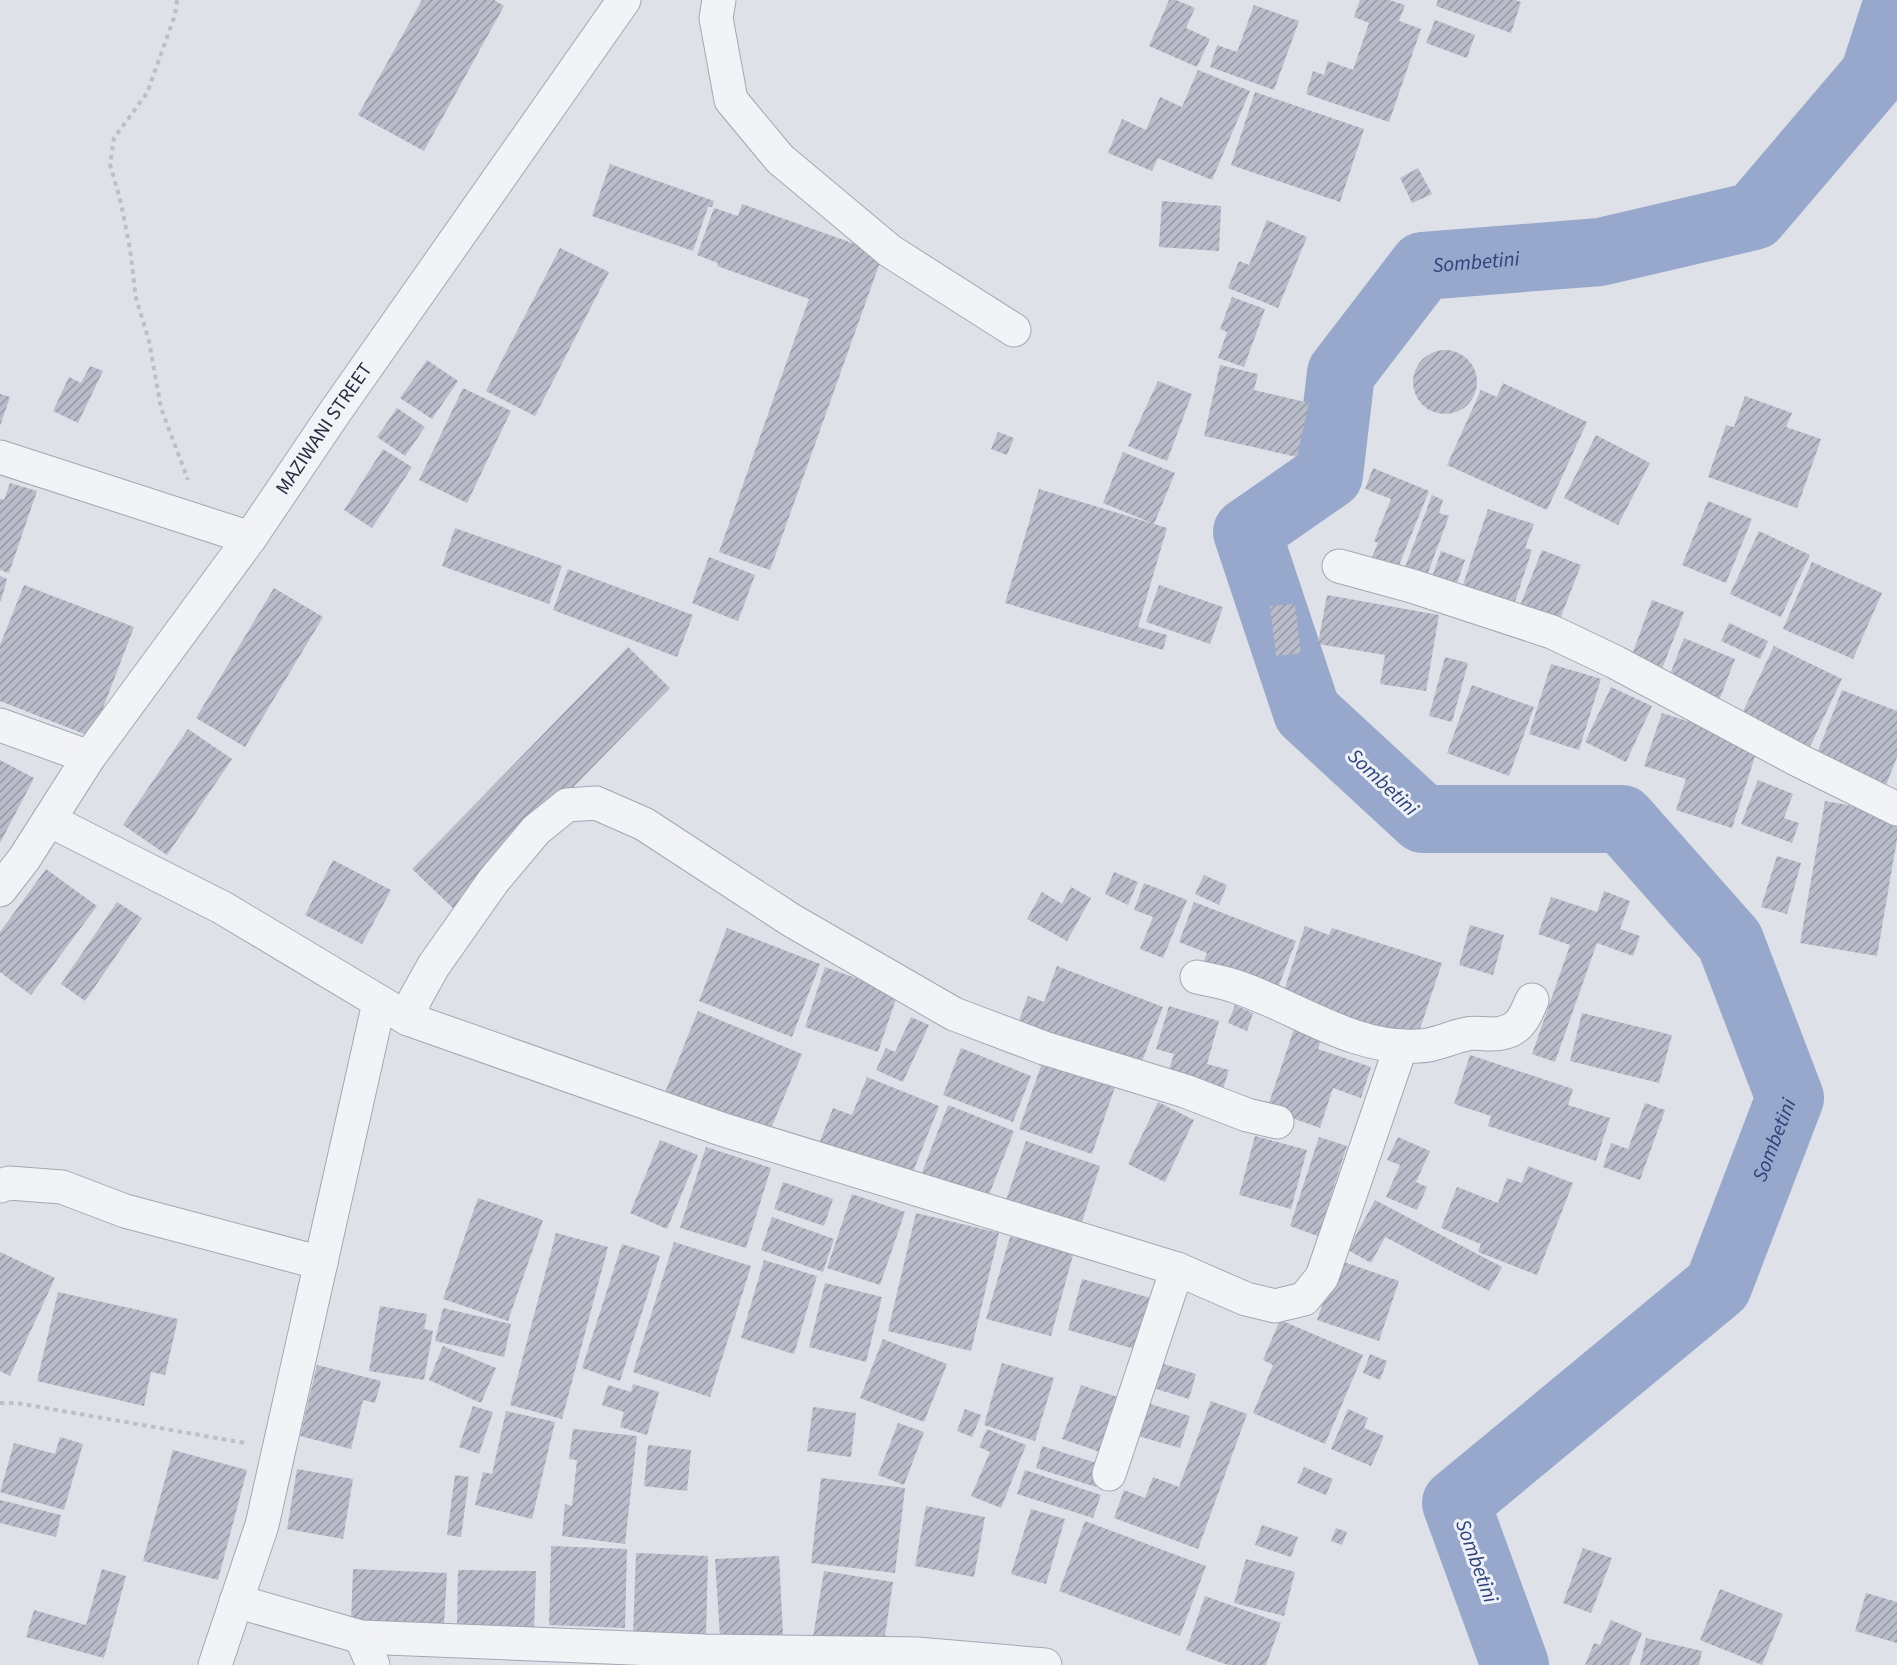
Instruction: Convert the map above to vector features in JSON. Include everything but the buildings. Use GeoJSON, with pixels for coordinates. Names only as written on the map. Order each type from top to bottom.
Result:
{"type":"FeatureCollection","features":[{"type":"Feature","properties":{"kind":"street","name":"MAZIWANI STREET"},"geometry":{"type":"LineString","coordinates":[[0,890],[24,858],[89,757],[250,538],[335,412],[624,0]]}},
{"type":"Feature","properties":{"kind":"street"},"geometry":{"type":"LineString","coordinates":[[719,0],[716,18],[731,100],[780,159],[890,251],[1014,330]]}},
{"type":"Feature","properties":{"kind":"street"},"geometry":{"type":"LineString","coordinates":[[0,457],[250,538]]}},
{"type":"Feature","properties":{"kind":"street"},"geometry":{"type":"LineString","coordinates":[[1339,566],[1412,586],[1552,632],[1615,662],[1897,809]]}},
{"type":"Feature","properties":{"kind":"street"},"geometry":{"type":"LineString","coordinates":[[0,725],[89,757]]}},
{"type":"Feature","properties":{"kind":"street"},"geometry":{"type":"LineString","coordinates":[[408,1019],[415,999],[434,965],[494,880],[536,830],[567,805],[596,803],[644,824],[791,920],[954,1014],[1044,1048],[1185,1091],[1247,1115],[1277,1122]]}},
{"type":"Feature","properties":{"kind":"street"},"geometry":{"type":"LineString","coordinates":[[49,820],[223,908],[408,1019],[724,1130],[1177,1269],[1246,1299],[1275,1306],[1304,1299],[1322,1277],[1401,1046]]}},
{"type":"Feature","properties":{"kind":"street"},"geometry":{"type":"LineString","coordinates":[[1197,977],[1237,987],[1297,1014],[1378,1044],[1401,1046],[1434,1045],[1470,1033],[1504,1032],[1516,1028],[1524,1019],[1532,1000]]}},
{"type":"Feature","properties":{"kind":"street"},"geometry":{"type":"LineString","coordinates":[[215,1665],[262,1525],[379,1003]]}},
{"type":"Feature","properties":{"kind":"street"},"geometry":{"type":"LineString","coordinates":[[0,1186],[9,1183],[62,1187],[125,1211],[321,1263]]}},
{"type":"Feature","properties":{"kind":"street"},"geometry":{"type":"LineString","coordinates":[[1109,1474],[1177,1269]]}},
{"type":"Feature","properties":{"kind":"street"},"geometry":{"type":"LineString","coordinates":[[236,1601],[367,1651],[727,1651],[917,1654],[1045,1665]]}},
{"type":"Feature","properties":{"kind":"path"},"geometry":{"type":"LineString","coordinates":[[177,0],[175,15],[147,93],[114,138],[110,164],[121,203],[136,298],[149,341],[161,408],[204,523]]}},
{"type":"Feature","properties":{"kind":"path"},"geometry":{"type":"LineString","coordinates":[[0,1403],[17,1403],[278,1449]]}},
{"type":"Feature","properties":{"kind":"waterway","name":"Sombetini"},"geometry":{"type":"LineString","coordinates":[[1515,1665],[1456,1503],[1718,1286],[1790,1098],[1730,941],[1622,819],[1423,819],[1307,712],[1247,532],[1329,475],[1341,373],[1423,266],[1600,252],[1754,216],[1874,75],[1897,4]]}}]}
